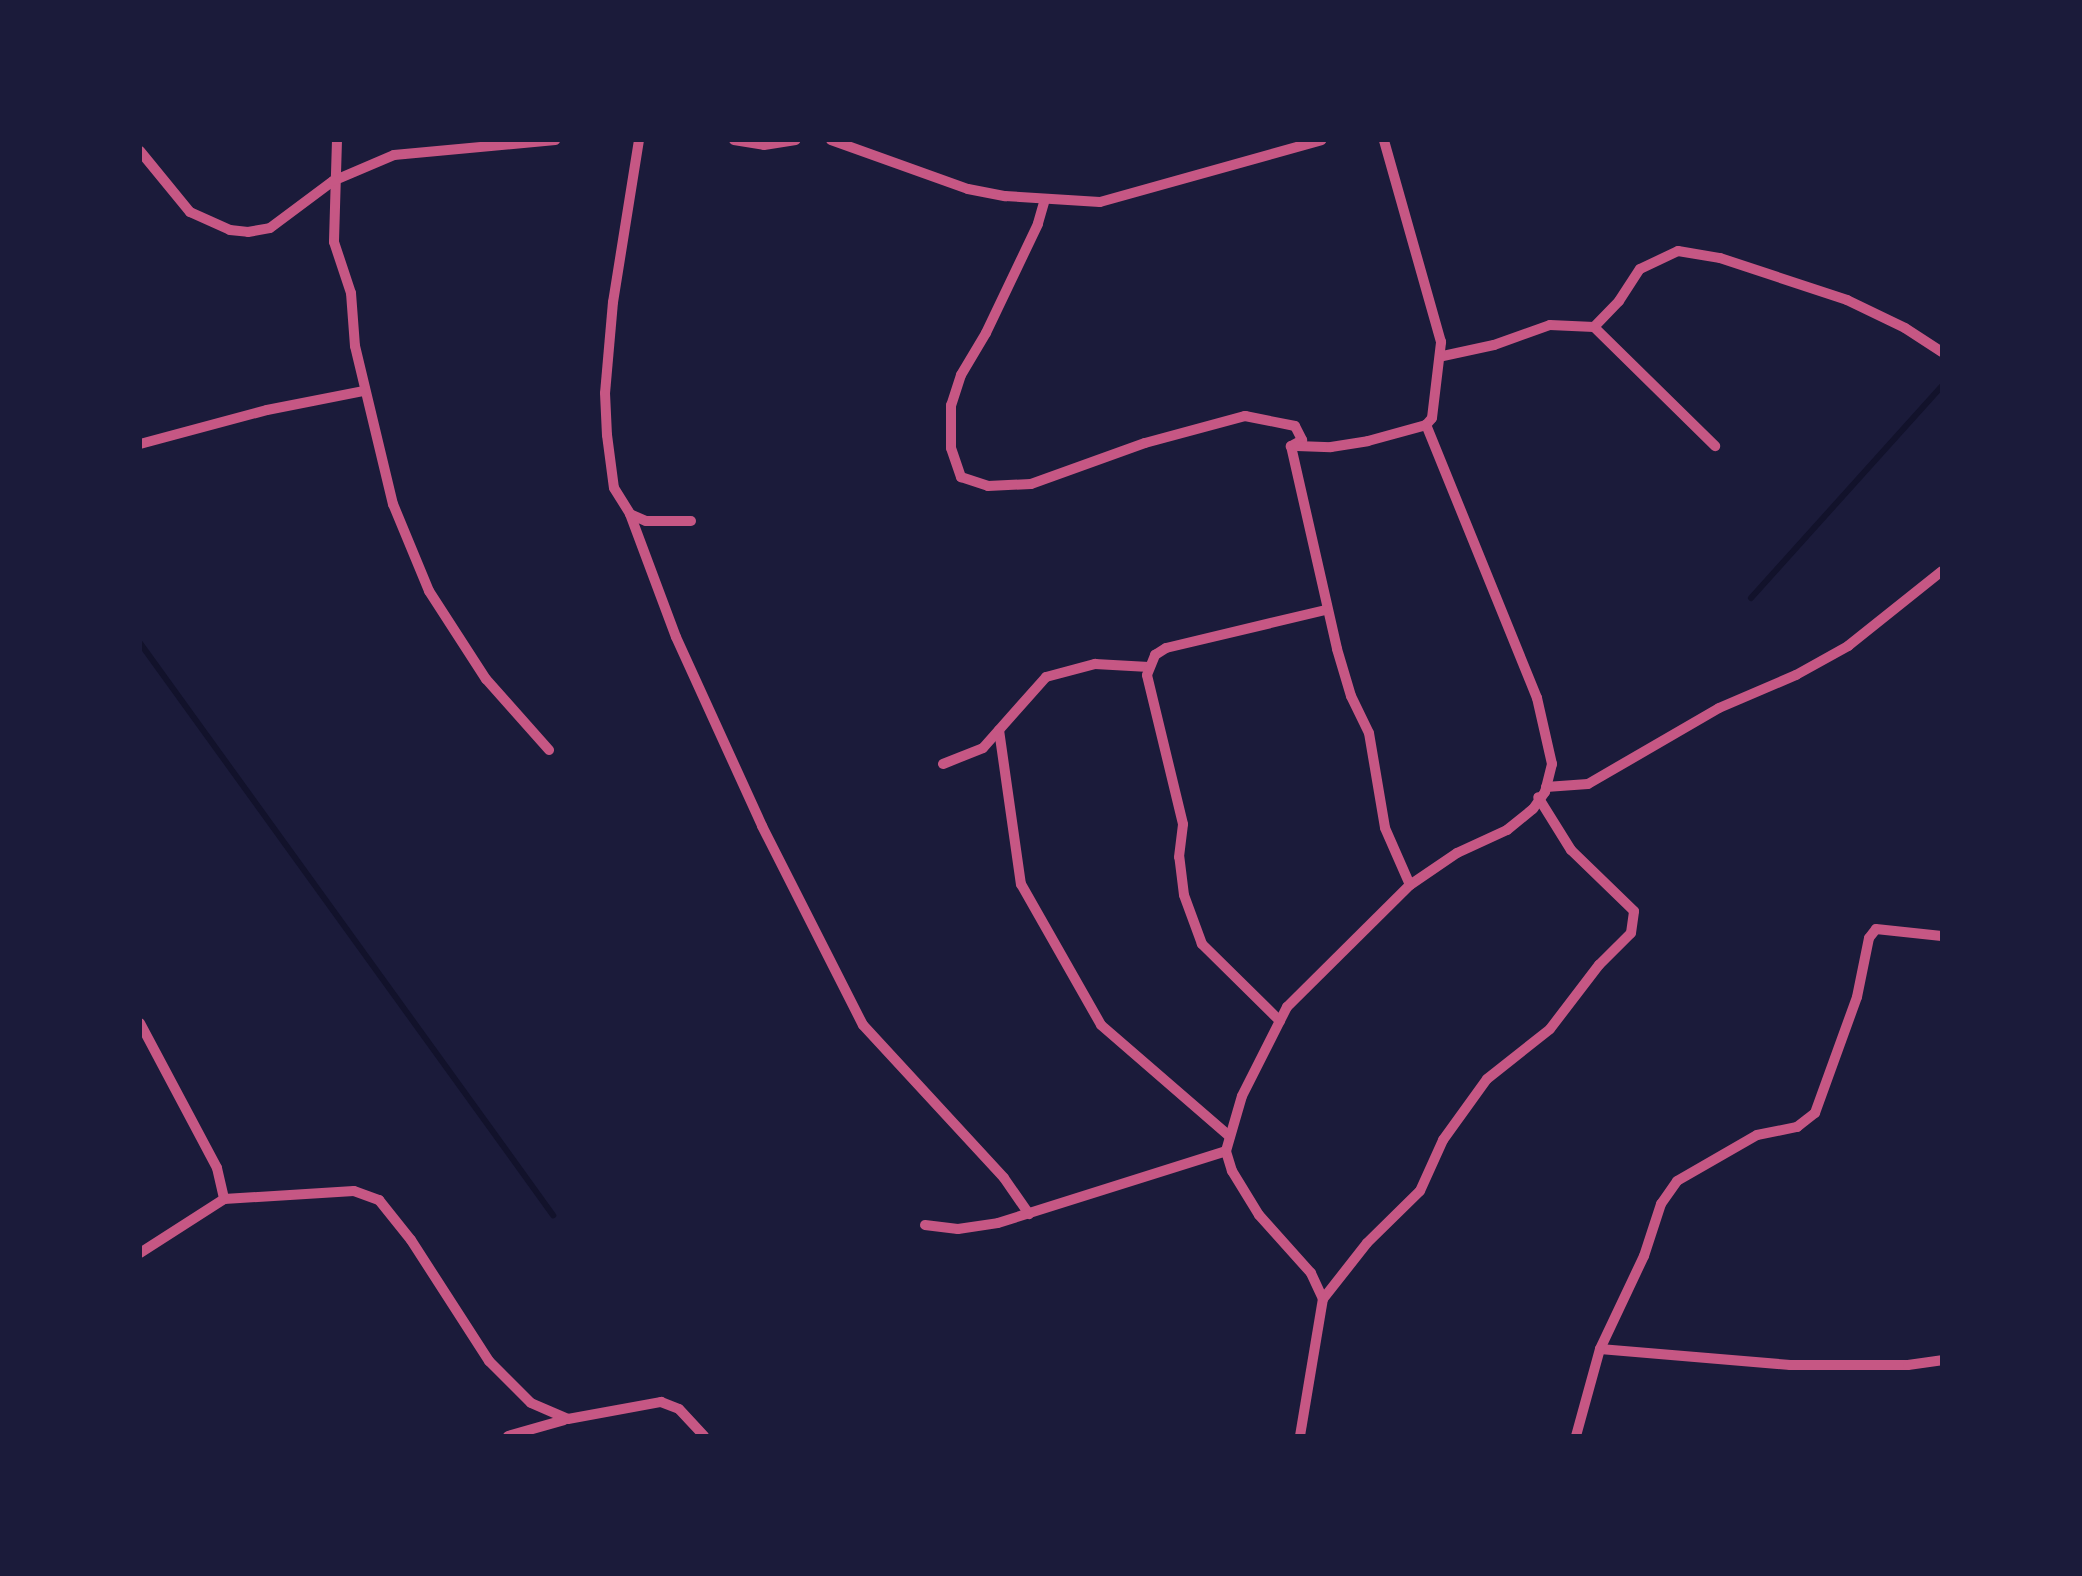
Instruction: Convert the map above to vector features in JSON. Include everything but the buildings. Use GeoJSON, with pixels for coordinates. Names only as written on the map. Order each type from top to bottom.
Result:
{"type":"FeatureCollection","features":[{"type":"Feature","properties":{"kind":"street"},"geometry":{"type":"LineString","coordinates":[[337,140],[334,242],[351,293],[364,390],[392,504],[429,592],[486,679],[550,750]]}},
{"type":"Feature","properties":{"kind":"street"},"geometry":{"type":"LineString","coordinates":[[140,151],[190,212],[230,230],[270,228],[333,181],[394,155],[555,140]]}},
{"type":"Feature","properties":{"kind":"street"},"geometry":{"type":"LineString","coordinates":[[640,140],[613,302],[605,393],[614,488],[630,514],[676,637],[746,792],[863,1025],[1004,1178],[1029,1214]]}},
{"type":"Feature","properties":{"kind":"street"},"geometry":{"type":"LineString","coordinates":[[734,140],[764,145],[796,140]]}},
{"type":"Feature","properties":{"kind":"street"},"geometry":{"type":"LineString","coordinates":[[831,140],[968,188],[1100,202],[1142,194],[1322,140]]}},
{"type":"Feature","properties":{"kind":"street"},"geometry":{"type":"LineString","coordinates":[[1291,446],[1331,447],[1426,425],[1432,418],[1443,356],[1384,140]]}},
{"type":"Feature","properties":{"kind":"street"},"geometry":{"type":"LineString","coordinates":[[1045,199],[1038,224],[986,333],[961,375],[951,405],[951,448],[961,477],[988,486],[1031,484],[1194,427],[1245,416],[1295,426],[1302,440],[1291,446]]}},
{"type":"Feature","properties":{"kind":"street"},"geometry":{"type":"LineString","coordinates":[[1594,327],[1619,301],[1640,269],[1678,251],[1720,258],[1847,300],[1942,352]]}},
{"type":"Feature","properties":{"kind":"street"},"geometry":{"type":"LineString","coordinates":[[1443,356],[1494,345],[1550,324],[1579,322],[1594,327],[1715,446]]}},
{"type":"Feature","properties":{"kind":"street"},"geometry":{"type":"LineString","coordinates":[[140,444],[267,410],[364,390]]}},
{"type":"Feature","properties":{"kind":"street"},"geometry":{"type":"LineString","coordinates":[[1322,1299],[1311,1272],[1259,1215],[1232,1172],[1226,1151],[1242,1096],[1287,1007],[1410,885],[1457,853],[1506,830],[1533,809],[1546,786],[1552,764],[1537,698],[1426,425]]}},
{"type":"Feature","properties":{"kind":"street"},"geometry":{"type":"LineString","coordinates":[[1291,446],[1326,610],[1351,696],[1369,733],[1385,828],[1410,885]]}},
{"type":"Feature","properties":{"kind":"street"},"geometry":{"type":"LineString","coordinates":[[630,514],[646,522],[691,521]]}},
{"type":"Feature","properties":{"kind":"street"},"geometry":{"type":"LineString","coordinates":[[1546,786],[1588,784],[1719,708],[1796,675],[1848,646],[1942,572]]}},
{"type":"Feature","properties":{"kind":"street"},"geometry":{"type":"LineString","coordinates":[[1280,1021],[1202,944],[1184,896],[1179,857],[1183,824],[1150,692],[1149,666],[1166,648],[1326,610]]}},
{"type":"Feature","properties":{"kind":"street"},"geometry":{"type":"LineString","coordinates":[[943,764],[983,748],[1046,677],[1095,664],[1149,666]]}},
{"type":"Feature","properties":{"kind":"street"},"geometry":{"type":"LineString","coordinates":[[999,730],[1021,884],[1083,994],[1101,1025],[1229,1136]]}},
{"type":"Feature","properties":{"kind":"street"},"geometry":{"type":"LineString","coordinates":[[1300,1436],[1322,1299],[1366,1243],[1420,1191],[1444,1140],[1488,1079],[1550,1029],[1606,956],[1631,933],[1634,910],[1571,850],[1538,798]]}},
{"type":"Feature","properties":{"kind":"street"},"geometry":{"type":"LineString","coordinates":[[1576,1436],[1600,1348],[1644,1256],[1661,1204],[1677,1181],[1758,1134],[1797,1127],[1815,1113],[1856,998],[1868,938],[1884,927],[1942,936]]}},
{"type":"Feature","properties":{"kind":"street"},"geometry":{"type":"LineString","coordinates":[[140,1023],[217,1168],[224,1200]]}},
{"type":"Feature","properties":{"kind":"street"},"geometry":{"type":"LineString","coordinates":[[925,1225],[958,1229],[1029,1214],[1226,1151]]}},
{"type":"Feature","properties":{"kind":"street"},"geometry":{"type":"LineString","coordinates":[[140,1253],[224,1200],[354,1191],[378,1200],[512,1388],[549,1413],[568,1418]]}},
{"type":"Feature","properties":{"kind":"street"},"geometry":{"type":"LineString","coordinates":[[1600,1348],[1790,1365],[1908,1365],[1942,1360]]}},
{"type":"Feature","properties":{"kind":"street"},"geometry":{"type":"LineString","coordinates":[[508,1436],[568,1418],[661,1402],[680,1409],[704,1436]]}},
{"type":"Feature","properties":{"kind":"waterway"},"geometry":{"type":"LineString","coordinates":[[1751,598],[1942,386]]}},
{"type":"Feature","properties":{"kind":"waterway"},"geometry":{"type":"LineString","coordinates":[[140,643],[553,1215]]}}]}
